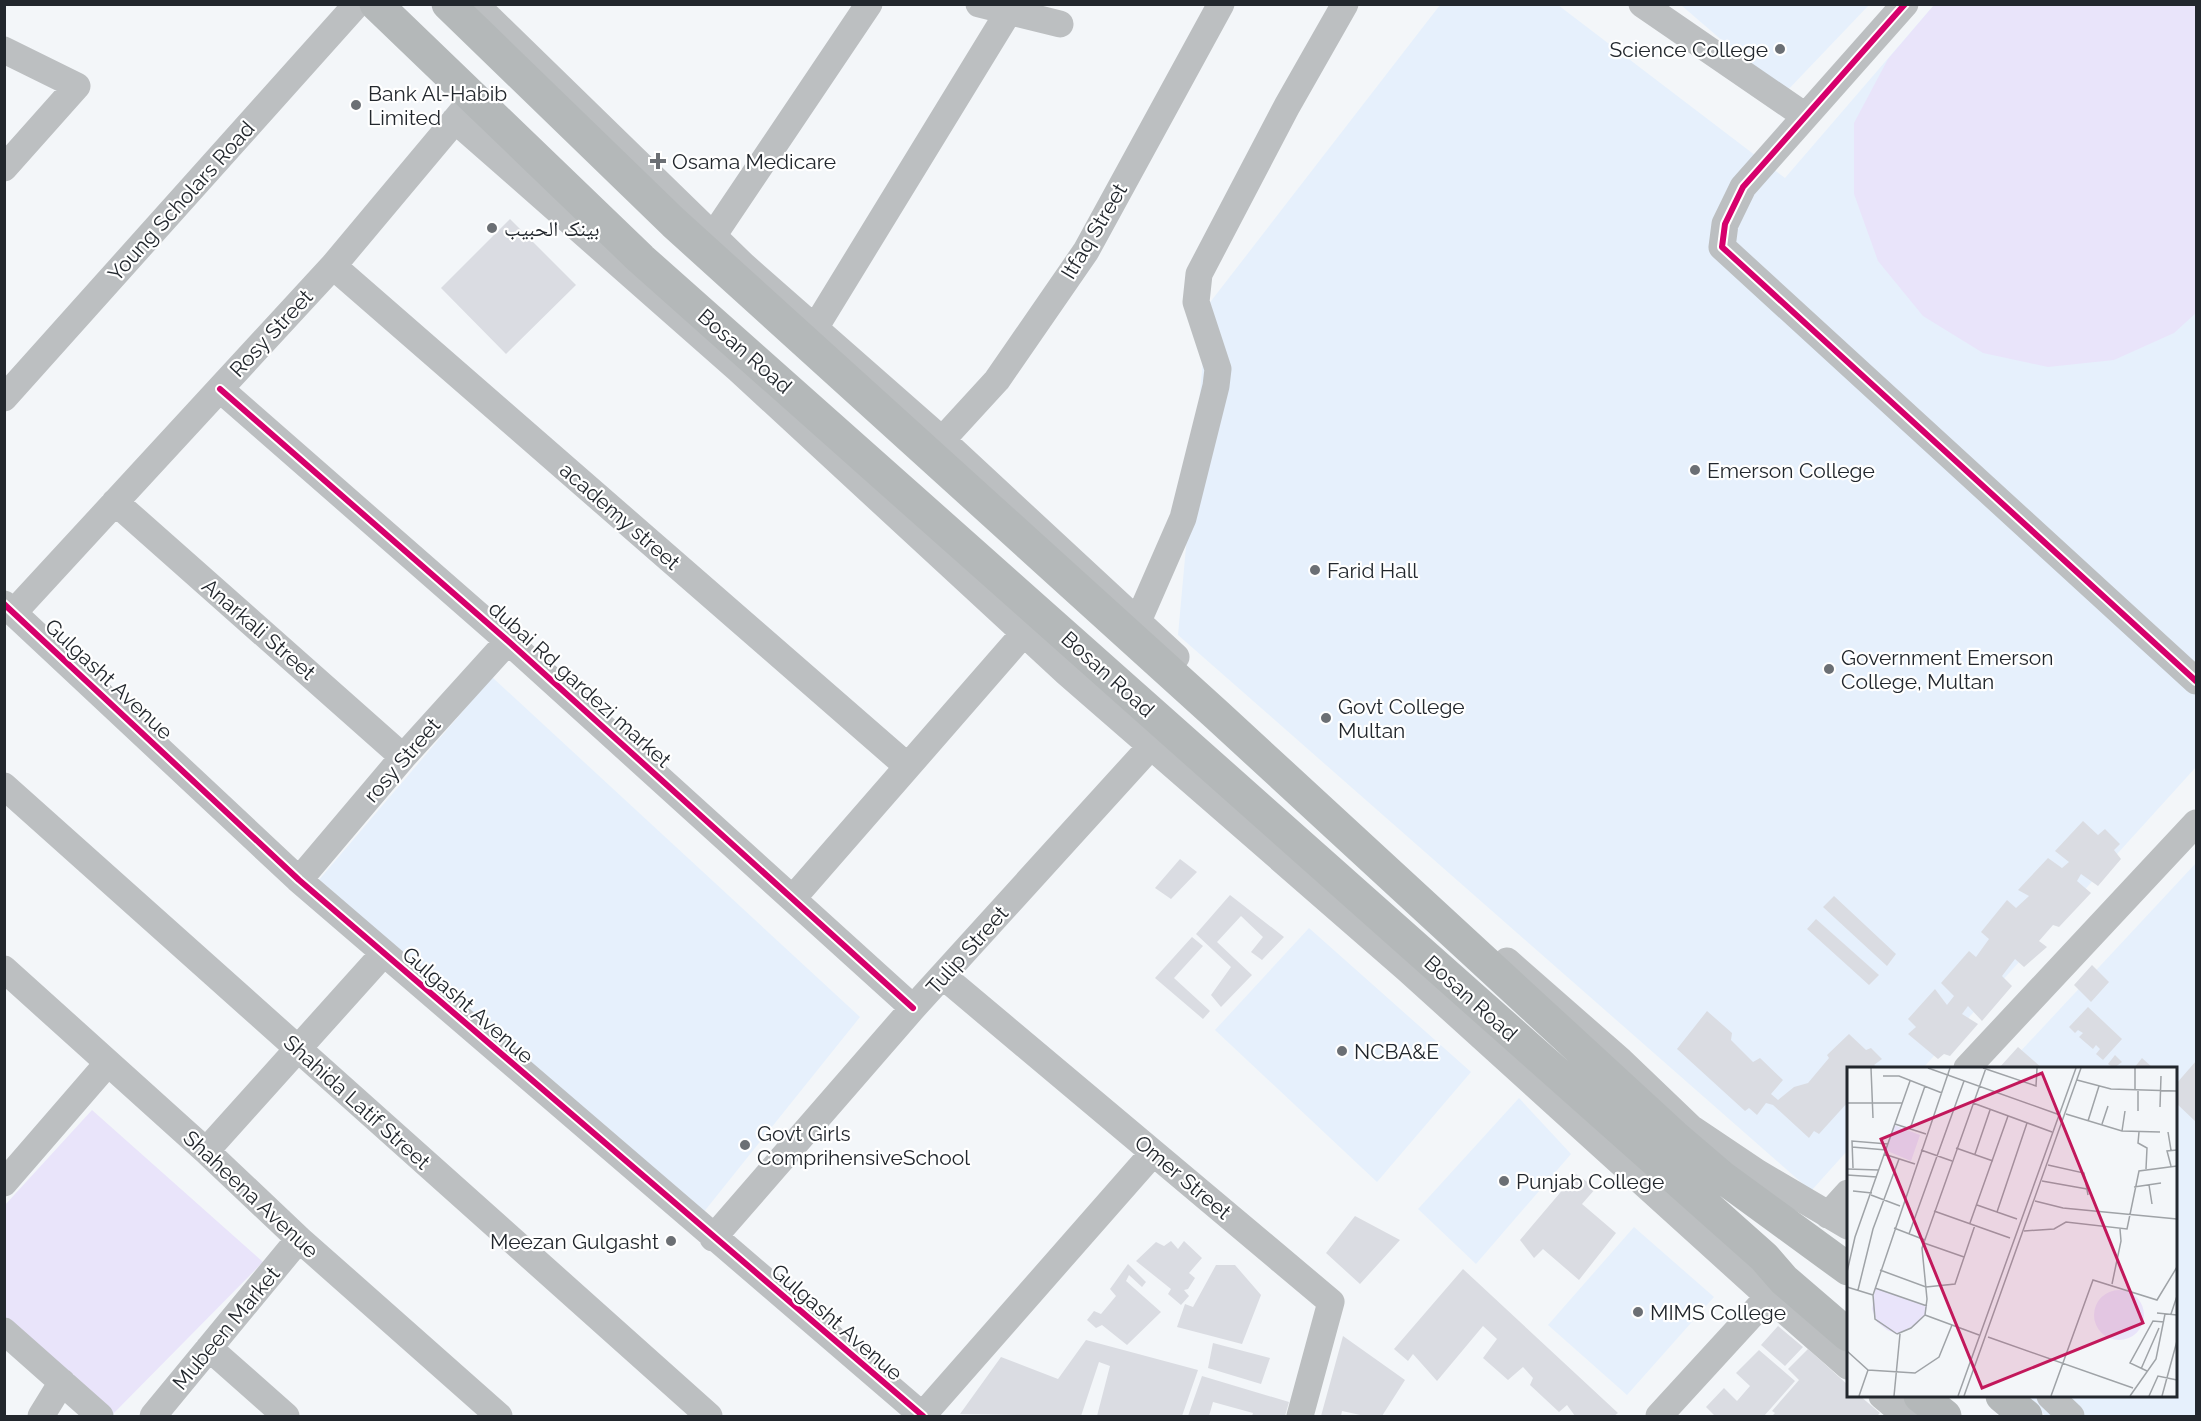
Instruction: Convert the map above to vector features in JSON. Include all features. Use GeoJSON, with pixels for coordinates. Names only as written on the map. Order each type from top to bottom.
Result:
{"type":"FeatureCollection","features":[{"type":"Feature","properties":{"kind":"main road","name":"Bosan Road"},"geometry":{"type":"LineString","coordinates":[[376,4],[464,110],[640,259],[917,503],[1623,1134],[1764,1257],[1776,1289],[1847,1334]]}},
{"type":"Feature","properties":{"kind":"main road","name":"Bosan Road"},"geometry":{"type":"LineString","coordinates":[[448,4],[674,223],[944,454],[1682,1143],[1722,1178],[1847,1268]]}},
{"type":"Feature","properties":{"kind":"main road"},"geometry":{"type":"LineString","coordinates":[[640,259],[674,223]]}},
{"type":"Feature","properties":{"kind":"main road"},"geometry":{"type":"LineString","coordinates":[[917,503],[944,454]]}},
{"type":"Feature","properties":{"kind":"main road"},"geometry":{"type":"LineString","coordinates":[[1922,1397],[1945,1416]]}},
{"type":"Feature","properties":{"kind":"main road"},"geometry":{"type":"LineString","coordinates":[[2004,1397],[2026,1416]]}},
{"type":"Feature","properties":{"kind":"street","name":"Young Scholars Road"},"geometry":{"type":"LineString","coordinates":[[4,398],[357,4]]}},
{"type":"Feature","properties":{"kind":"street"},"geometry":{"type":"LineString","coordinates":[[475,4],[713,236],[815,328],[944,454],[1043,536],[1138,621],[1351,824],[1622,1061],[1691,1128],[1758,1173],[1838,1220],[1847,1196]]}},
{"type":"Feature","properties":{"kind":"street"},"geometry":{"type":"LineString","coordinates":[[713,236],[869,4]]}},
{"type":"Feature","properties":{"kind":"street"},"geometry":{"type":"LineString","coordinates":[[979,4],[1060,24]]}},
{"type":"Feature","properties":{"kind":"street","name":"Itfaq Street"},"geometry":{"type":"LineString","coordinates":[[944,454],[1086,251],[1221,4]]}},
{"type":"Feature","properties":{"kind":"street"},"geometry":{"type":"LineString","coordinates":[[1138,621],[1183,518],[1216,386],[1218,369],[1196,302],[1198,274],[1287,106],[1345,4]]}},
{"type":"Feature","properties":{"kind":"street"},"geometry":{"type":"LineString","coordinates":[[1642,4],[1805,116]]}},
{"type":"Feature","properties":{"kind":"street"},"geometry":{"type":"LineString","coordinates":[[1905,4],[1743,187],[1725,224],[1722,247],[2196,681]]}},
{"type":"Feature","properties":{"kind":"street"},"geometry":{"type":"LineString","coordinates":[[815,328],[1009,11]]}},
{"type":"Feature","properties":{"kind":"street"},"geometry":{"type":"LineString","coordinates":[[4,50],[77,86],[4,168]]}},
{"type":"Feature","properties":{"kind":"street","name":"Rosy Street"},"geometry":{"type":"LineString","coordinates":[[9,608],[116,502],[333,266],[464,110]]}},
{"type":"Feature","properties":{"kind":"street"},"geometry":{"type":"LineString","coordinates":[[464,110],[738,369],[1025,632],[1407,969],[1776,1289],[1847,1365]]}},
{"type":"Feature","properties":{"kind":"street","name":"academy street"},"geometry":{"type":"LineString","coordinates":[[333,266],[907,766]]}},
{"type":"Feature","properties":{"kind":"street","name":"dubai Rd gardezi market"},"geometry":{"type":"LineString","coordinates":[[220,389],[508,641],[794,897],[913,1008]]}},
{"type":"Feature","properties":{"kind":"street","name":"Anarkali Street"},"geometry":{"type":"LineString","coordinates":[[116,502],[404,757]]}},
{"type":"Feature","properties":{"kind":"street","name":"Gulgasht Avenue"},"geometry":{"type":"LineString","coordinates":[[9,608],[299,880],[713,1238],[908,1412]]}},
{"type":"Feature","properties":{"kind":"street"},"geometry":{"type":"LineString","coordinates":[[794,897],[1025,632]]}},
{"type":"Feature","properties":{"kind":"street","name":"rosy Street"},"geometry":{"type":"LineString","coordinates":[[299,880],[404,757],[508,641]]}},
{"type":"Feature","properties":{"kind":"street","name":"Tulip Street"},"geometry":{"type":"LineString","coordinates":[[713,1238],[913,1008],[1152,745]]}},
{"type":"Feature","properties":{"kind":"street","name":"Shahida Latif Street"},"geometry":{"type":"LineString","coordinates":[[4,786],[709,1416]]}},
{"type":"Feature","properties":{"kind":"street"},"geometry":{"type":"LineString","coordinates":[[1968,1067],[2183,840],[2196,823]]}},
{"type":"Feature","properties":{"kind":"street"},"geometry":{"type":"LineString","coordinates":[[206,1151],[384,953]]}},
{"type":"Feature","properties":{"kind":"street","name":"Shaheena Avenue"},"geometry":{"type":"LineString","coordinates":[[4,969],[206,1151],[299,1239],[499,1416]]}},
{"type":"Feature","properties":{"kind":"street","name":"Omer Street"},"geometry":{"type":"LineString","coordinates":[[943,976],[1331,1302],[1300,1416]]}},
{"type":"Feature","properties":{"kind":"street"},"geometry":{"type":"LineString","coordinates":[[8,1172],[107,1064]]}},
{"type":"Feature","properties":{"kind":"street"},"geometry":{"type":"LineString","coordinates":[[908,1412],[1153,1153]]}},
{"type":"Feature","properties":{"kind":"street","name":"Mubeen Market"},"geometry":{"type":"LineString","coordinates":[[153,1416],[299,1239]]}},
{"type":"Feature","properties":{"kind":"street"},"geometry":{"type":"LineString","coordinates":[[1659,1416],[1776,1289]]}},
{"type":"Feature","properties":{"kind":"street"},"geometry":{"type":"LineString","coordinates":[[4,1331],[100,1416]]}},
{"type":"Feature","properties":{"kind":"street"},"geometry":{"type":"LineString","coordinates":[[209,1348],[286,1416]]}},
{"type":"Feature","properties":{"kind":"street"},"geometry":{"type":"LineString","coordinates":[[41,1416],[62,1382]]}},
{"type":"Feature","properties":{"kind":"street"},"geometry":{"type":"LineString","coordinates":[[1884,1397],[1906,1416]]}},
{"type":"Feature","properties":{"kind":"street"},"geometry":{"type":"LineString","coordinates":[[2052,1397],[2071,1416]]}},
{"type":"Feature","properties":{"kind":"shaded area","name":"Emerson College"},"geometry":{"type":"Polygon","coordinates":[[[1440,5],[1558,5],[1785,178],[1934,5],[2196,5],[2196,767],[1924,1067],[1847,1067],[1847,1151],[1811,1191],[1178,635],[1208,305],[1440,5]]]}},
{"type":"Feature","properties":{"kind":"shaded area","name":"Science College"},"geometry":{"type":"Polygon","coordinates":[[[1681,5],[1869,5],[1784,94],[1681,5]]]}},
{"type":"Feature","properties":{"kind":"shaded area"},"geometry":{"type":"Polygon","coordinates":[[[1934,5],[2196,5],[2196,313],[2174,333],[2114,360],[2048,367],[1983,353],[1923,316],[1878,261],[1854,194],[1854,123],[1888,59],[1934,5]]]}},
{"type":"Feature","properties":{"kind":"shaded area"},"geometry":{"type":"Polygon","coordinates":[[[492,677],[860,1017],[699,1218],[318,881],[492,677]]]}},
{"type":"Feature","properties":{"kind":"shaded area"},"geometry":{"type":"Polygon","coordinates":[[[2196,863],[2196,1416],[2046,1416],[2024,1397],[2177,1397],[2177,1067],[2006,1067],[2196,863]]]}},
{"type":"Feature","properties":{"kind":"shaded area","name":"NCBA&E"},"geometry":{"type":"Polygon","coordinates":[[[1309,928],[1471,1072],[1377,1182],[1215,1030],[1309,928]]]}},
{"type":"Feature","properties":{"kind":"shaded area"},"geometry":{"type":"Polygon","coordinates":[[[1519,1098],[1571,1154],[1476,1264],[1418,1209],[1519,1098]]]}},
{"type":"Feature","properties":{"kind":"shaded area"},"geometry":{"type":"Polygon","coordinates":[[[92,1110],[263,1262],[111,1416],[5,1340],[4,1206],[92,1110]]]}},
{"type":"Feature","properties":{"kind":"shaded area"},"geometry":{"type":"Polygon","coordinates":[[[1634,1227],[1714,1297],[1627,1395],[1548,1325],[1634,1227]]]}},
{"type":"Feature","properties":{"kind":"building"},"geometry":{"type":"Polygon","coordinates":[[[510,219],[576,285],[506,354],[441,288],[510,219]]]}},
{"type":"Feature","properties":{"kind":"building"},"geometry":{"type":"Polygon","coordinates":[[[2083,821],[2098,835],[2105,829],[2120,844],[2114,850],[2121,859],[2098,886],[2081,874],[2077,881],[2091,893],[2059,927],[2053,925],[2039,941],[2047,947],[2024,967],[2015,959],[2002,976],[2012,986],[1982,1021],[1968,1006],[1962,1014],[1978,1024],[1950,1056],[1944,1054],[1938,1059],[1908,1034],[1916,1027],[1908,1019],[1935,989],[1947,1005],[1954,996],[1941,983],[1969,951],[1976,957],[1989,939],[1981,932],[2007,900],[2016,908],[2029,896],[2018,890],[2048,858],[2062,868],[2069,862],[2055,851],[2083,821]]]}},
{"type":"Feature","properties":{"kind":"building"},"geometry":{"type":"Polygon","coordinates":[[[1180,859],[1197,872],[1171,899],[1155,888],[1180,859]]]}},
{"type":"Feature","properties":{"kind":"building"},"geometry":{"type":"Polygon","coordinates":[[[1230,895],[1284,937],[1262,960],[1251,952],[1263,937],[1241,916],[1217,942],[1252,975],[1221,1007],[1211,995],[1231,967],[1196,934],[1230,895]]]}},
{"type":"Feature","properties":{"kind":"building"},"geometry":{"type":"Polygon","coordinates":[[[1834,896],[1896,954],[1887,966],[1823,907],[1834,896]]]}},
{"type":"Feature","properties":{"kind":"building"},"geometry":{"type":"Polygon","coordinates":[[[1816,919],[1879,975],[1869,985],[1807,929],[1816,919]]]}},
{"type":"Feature","properties":{"kind":"building"},"geometry":{"type":"Polygon","coordinates":[[[1192,937],[1203,946],[1174,978],[1210,1011],[1203,1019],[1155,978],[1192,937]]]}},
{"type":"Feature","properties":{"kind":"building"},"geometry":{"type":"Polygon","coordinates":[[[2092,965],[2109,982],[2091,1002],[2074,985],[2092,965]]]}},
{"type":"Feature","properties":{"kind":"building"},"geometry":{"type":"Polygon","coordinates":[[[2088,1007],[2122,1039],[2103,1060],[2096,1054],[2100,1049],[2096,1045],[2093,1049],[2079,1037],[2083,1033],[2078,1030],[2075,1033],[2069,1027],[2088,1007]]]}},
{"type":"Feature","properties":{"kind":"building"},"geometry":{"type":"Polygon","coordinates":[[[1707,1011],[1732,1033],[1731,1040],[1753,1062],[1760,1058],[1783,1080],[1771,1094],[1778,1100],[1794,1087],[1808,1083],[1829,1058],[1827,1055],[1849,1034],[1866,1050],[1871,1048],[1882,1059],[1874,1065],[1877,1067],[1847,1067],[1847,1103],[1819,1134],[1814,1131],[1809,1138],[1773,1105],[1766,1103],[1757,1115],[1749,1108],[1745,1111],[1677,1049],[1707,1011]]]}},
{"type":"Feature","properties":{"kind":"building"},"geometry":{"type":"Polygon","coordinates":[[[2018,1047],[2041,1067],[2000,1067],[2018,1047]]]}},
{"type":"Feature","properties":{"kind":"building"},"geometry":{"type":"Polygon","coordinates":[[[2115,1055],[2122,1062],[2115,1067],[2108,1064],[2115,1055]]]}},
{"type":"Feature","properties":{"kind":"building"},"geometry":{"type":"Polygon","coordinates":[[[2142,1058],[2152,1067],[2135,1067],[2142,1058]]]}},
{"type":"Feature","properties":{"kind":"building"},"geometry":{"type":"Polygon","coordinates":[[[2196,1061],[2196,1122],[2177,1104],[2177,1083],[2196,1061]]]}},
{"type":"Feature","properties":{"kind":"building"},"geometry":{"type":"Polygon","coordinates":[[[1576,1174],[1596,1188],[1582,1204],[1616,1233],[1579,1280],[1543,1249],[1534,1258],[1520,1240],[1576,1174]]]}},
{"type":"Feature","properties":{"kind":"building"},"geometry":{"type":"Polygon","coordinates":[[[1355,1216],[1400,1240],[1360,1284],[1326,1253],[1355,1216]]]}},
{"type":"Feature","properties":{"kind":"building"},"geometry":{"type":"Polygon","coordinates":[[[1171,1241],[1178,1249],[1184,1241],[1202,1258],[1189,1273],[1195,1278],[1188,1289],[1184,1290],[1189,1296],[1181,1305],[1168,1294],[1171,1289],[1136,1261],[1156,1242],[1164,1246],[1171,1241]]]}},
{"type":"Feature","properties":{"kind":"building"},"geometry":{"type":"Polygon","coordinates":[[[1128,1264],[1146,1282],[1142,1287],[1129,1275],[1126,1281],[1161,1312],[1127,1345],[1102,1325],[1096,1328],[1087,1320],[1094,1311],[1101,1314],[1116,1296],[1110,1289],[1128,1264]]]}},
{"type":"Feature","properties":{"kind":"building"},"geometry":{"type":"Polygon","coordinates":[[[1216,1265],[1235,1265],[1261,1295],[1242,1344],[1177,1327],[1185,1304],[1193,1307],[1216,1265]]]}},
{"type":"Feature","properties":{"kind":"building"},"geometry":{"type":"Polygon","coordinates":[[[1463,1269],[1618,1413],[1614,1416],[1575,1416],[1567,1405],[1559,1412],[1530,1385],[1533,1378],[1523,1367],[1508,1380],[1483,1358],[1497,1339],[1483,1326],[1437,1381],[1413,1354],[1408,1361],[1394,1349],[1463,1269]]]}},
{"type":"Feature","properties":{"kind":"building"},"geometry":{"type":"Polygon","coordinates":[[[1778,1326],[1803,1347],[1785,1366],[1761,1345],[1778,1326]]]}},
{"type":"Feature","properties":{"kind":"building"},"geometry":{"type":"Polygon","coordinates":[[[1343,1336],[1405,1380],[1382,1416],[1365,1416],[1342,1411],[1341,1416],[1321,1416],[1343,1336]]]}},
{"type":"Feature","properties":{"kind":"building"},"geometry":{"type":"Polygon","coordinates":[[[1086,1340],[1198,1370],[1182,1416],[1097,1416],[1110,1366],[1099,1362],[1081,1416],[960,1414],[1001,1357],[1058,1379],[1086,1340]]]}},
{"type":"Feature","properties":{"kind":"building"},"geometry":{"type":"Polygon","coordinates":[[[1213,1343],[1270,1358],[1261,1384],[1208,1368],[1213,1343]]]}},
{"type":"Feature","properties":{"kind":"building"},"geometry":{"type":"Polygon","coordinates":[[[1808,1349],[1847,1384],[1847,1397],[1861,1397],[1880,1413],[1877,1416],[1772,1416],[1775,1413],[1772,1411],[1799,1380],[1788,1369],[1808,1349]]]}},
{"type":"Feature","properties":{"kind":"building"},"geometry":{"type":"Polygon","coordinates":[[[1759,1350],[1795,1381],[1764,1416],[1715,1416],[1706,1407],[1724,1388],[1737,1401],[1750,1386],[1736,1373],[1759,1350]]]}},
{"type":"Feature","properties":{"kind":"building"},"geometry":{"type":"Polygon","coordinates":[[[1202,1376],[1289,1402],[1285,1416],[1252,1416],[1253,1413],[1213,1402],[1209,1416],[1188,1416],[1202,1376]]]}},
{"type":"Feature","properties":{"kind":"cycle path"},"geometry":{"type":"LineString","coordinates":[[1905,4],[1743,187],[1725,224],[1722,247],[2196,681]]}},
{"type":"Feature","properties":{"kind":"cycle path"},"geometry":{"type":"LineString","coordinates":[[220,389],[508,641],[913,1008]]}},
{"type":"Feature","properties":{"kind":"cycle path"},"geometry":{"type":"LineString","coordinates":[[4,604],[299,880],[923,1416]]}},
{"type":"Feature","properties":{"kind":"place","name":"Science College"},"geometry":{"type":"Point","coordinates":[1780,49]}},
{"type":"Feature","properties":{"kind":"place","name":"Bank Al-Habib Limited"},"geometry":{"type":"Point","coordinates":[356,105]}},
{"type":"Feature","properties":{"kind":"place","name":"Osama Medicare"},"geometry":{"type":"Point","coordinates":[658,161]}},
{"type":"Feature","properties":{"kind":"place","name":"بينک الحبيب"},"geometry":{"type":"Point","coordinates":[492,228]}},
{"type":"Feature","properties":{"kind":"place","name":"Emerson College"},"geometry":{"type":"Point","coordinates":[1695,470]}},
{"type":"Feature","properties":{"kind":"place","name":"Farid Hall"},"geometry":{"type":"Point","coordinates":[1315,570]}},
{"type":"Feature","properties":{"kind":"place","name":"Government Emerson College, Multan"},"geometry":{"type":"Point","coordinates":[1829,669]}},
{"type":"Feature","properties":{"kind":"place","name":"Govt College Multan"},"geometry":{"type":"Point","coordinates":[1326,718]}},
{"type":"Feature","properties":{"kind":"place","name":"NCBA&E"},"geometry":{"type":"Point","coordinates":[1342,1051]}},
{"type":"Feature","properties":{"kind":"place","name":"Govt Girls ComprihensiveSchool"},"geometry":{"type":"Point","coordinates":[745,1145]}},
{"type":"Feature","properties":{"kind":"place","name":"Punjab College"},"geometry":{"type":"Point","coordinates":[1504,1181]}},
{"type":"Feature","properties":{"kind":"place","name":"Meezan Gulgasht"},"geometry":{"type":"Point","coordinates":[671,1241]}},
{"type":"Feature","properties":{"kind":"place","name":"MIMS College"},"geometry":{"type":"Point","coordinates":[1638,1312]}}]}
